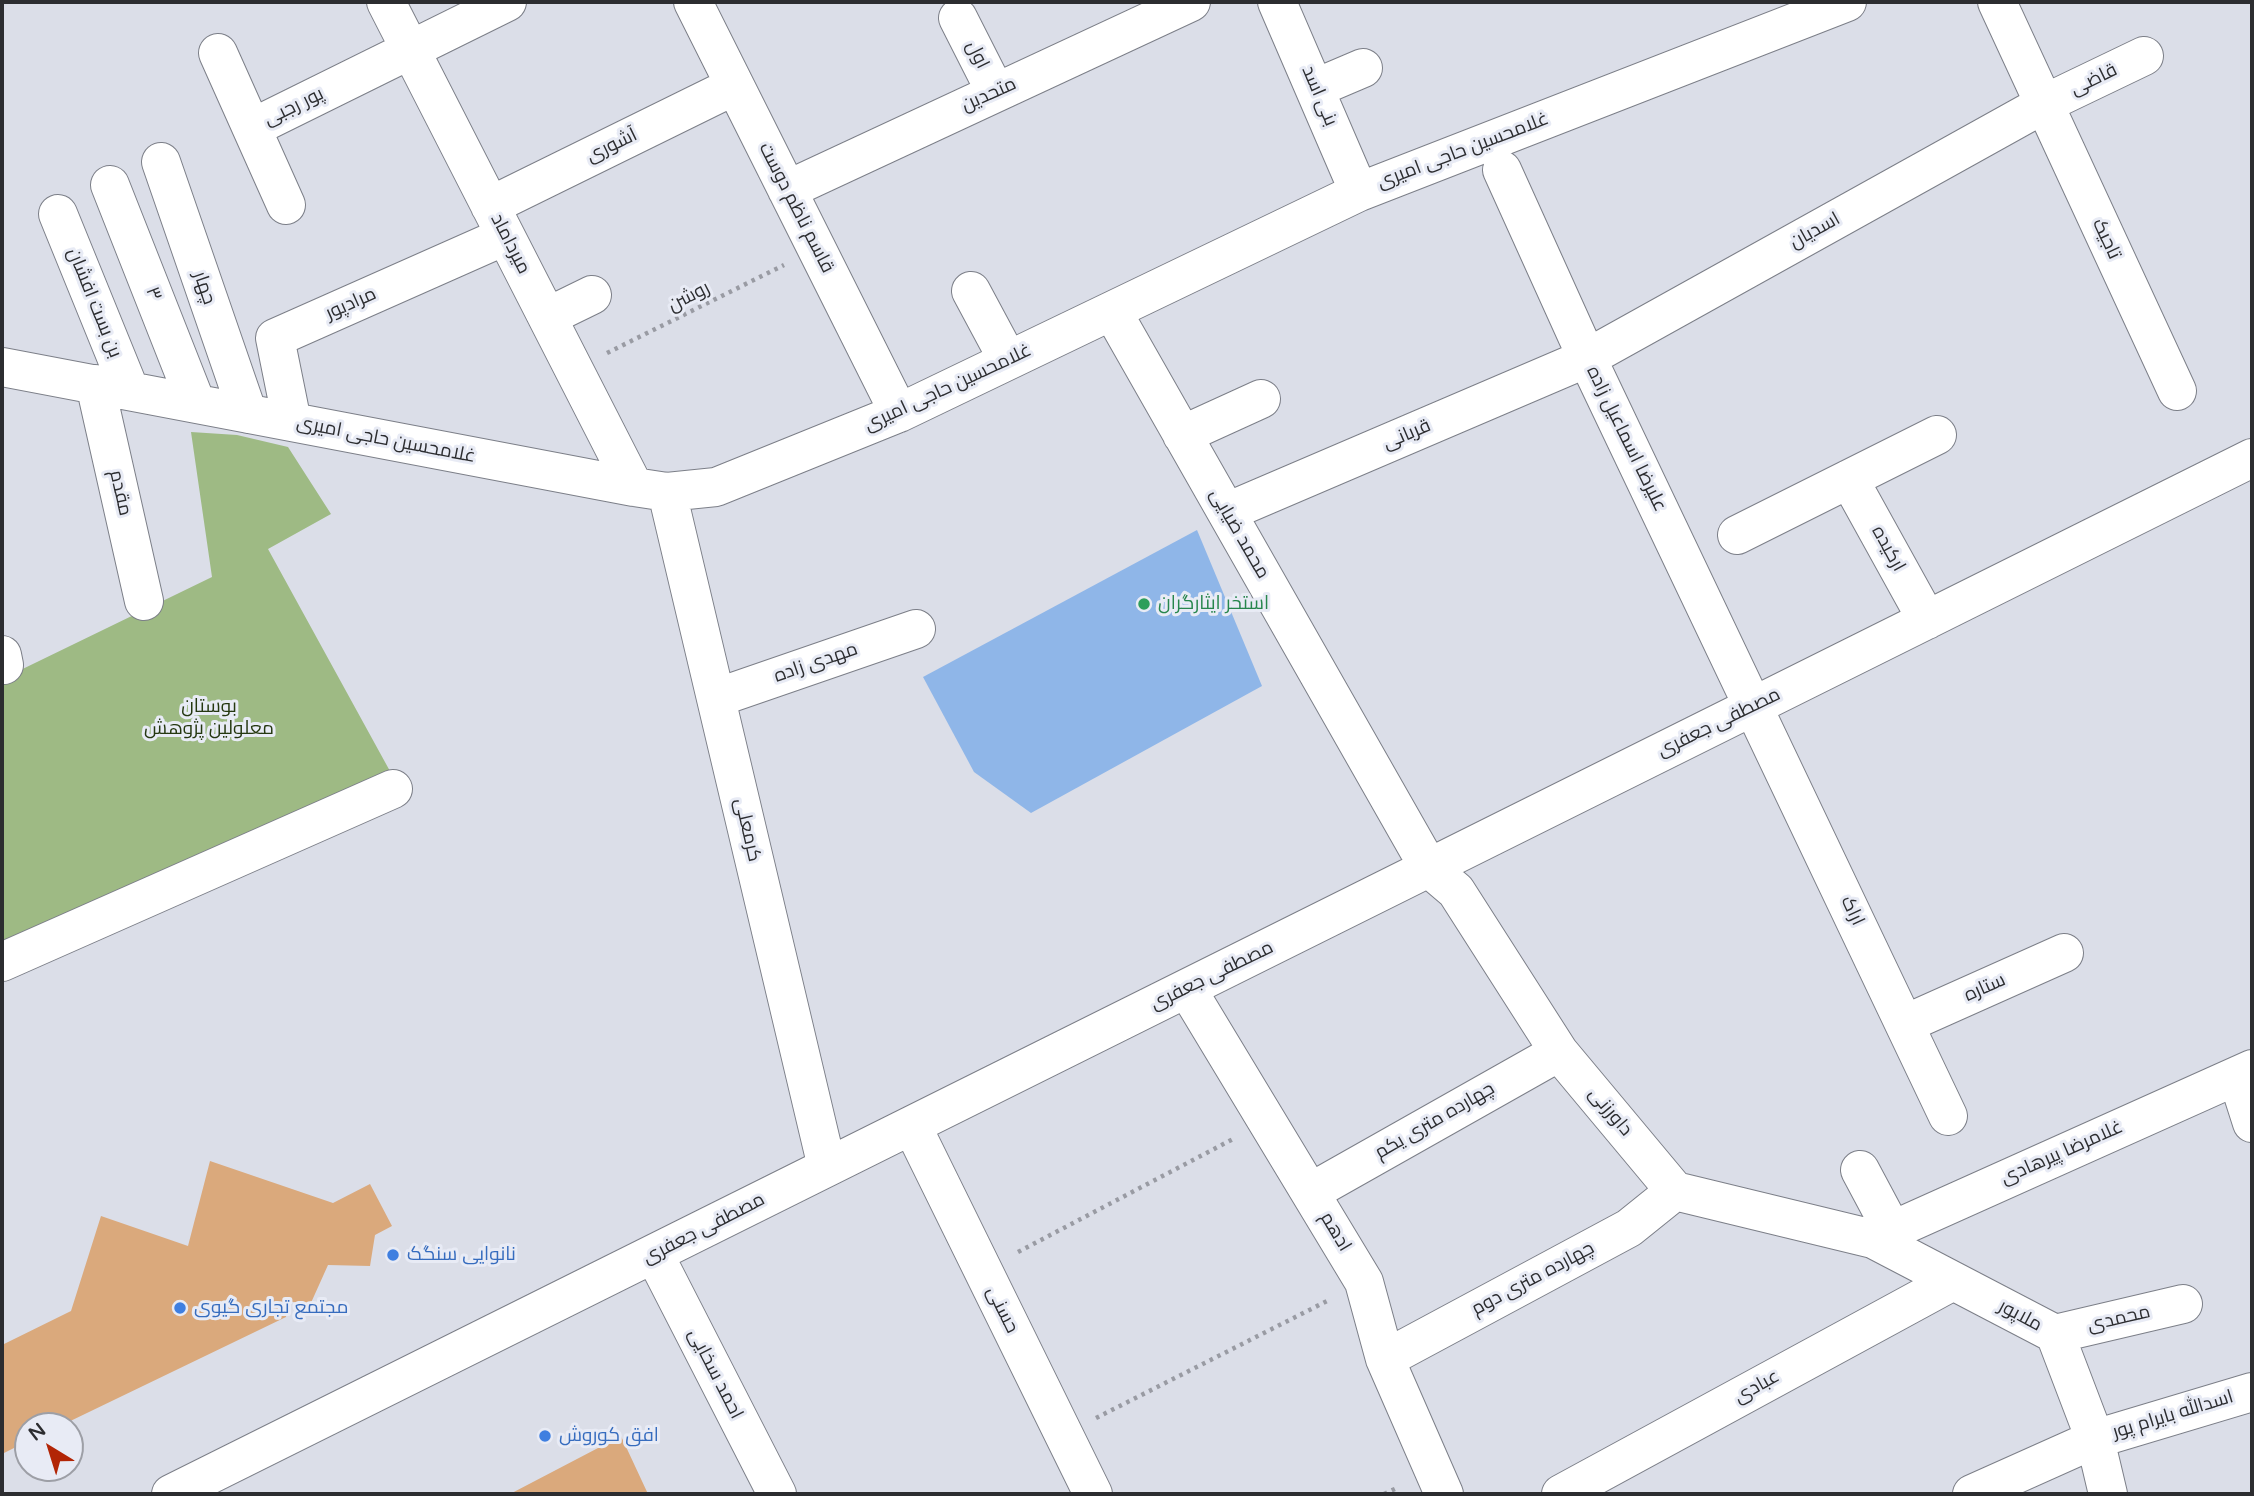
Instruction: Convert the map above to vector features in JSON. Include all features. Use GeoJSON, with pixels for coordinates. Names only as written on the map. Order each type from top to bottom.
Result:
{"type":"FeatureCollection","features":[{"type":"Feature","properties":{"kind":"street","name":"میرداماد"},"geometry":{"type":"LineString","coordinates":[[386,2],[574,370],[650,490]]}},
{"type":"Feature","properties":{"kind":"street","name":"پور رجبی"},"geometry":{"type":"LineString","coordinates":[[218,53],[252,128],[508,2]]}},
{"type":"Feature","properties":{"kind":"street","name":"قاسم ناظم دوست"},"geometry":{"type":"LineString","coordinates":[[692,2],[899,414]]}},
{"type":"Feature","properties":{"kind":"street","name":"بنی اسد"},"geometry":{"type":"LineString","coordinates":[[1277,2],[1359,192]]}},
{"type":"Feature","properties":{"kind":"street","name":"غلامحسین حاجی امیری"},"geometry":{"type":"LineString","coordinates":[[2,367],[650,490],[716,486],[899,414],[1359,192],[1847,2]]}},
{"type":"Feature","properties":{"kind":"street","name":"تاجیک"},"geometry":{"type":"LineString","coordinates":[[1997,2],[2177,391]]}},
{"type":"Feature","properties":{"kind":"street","name":"متحدین"},"geometry":{"type":"LineString","coordinates":[[787,190],[1179,4]]}},
{"type":"Feature","properties":{"kind":"street","name":"اول"},"geometry":{"type":"LineString","coordinates":[[958,18],[995,91]]}},
{"type":"Feature","properties":{"kind":"street","name":"قاضی"},"geometry":{"type":"LineString","coordinates":[[2044,104],[2144,56]]}},
{"type":"Feature","properties":{"kind":"street"},"geometry":{"type":"LineString","coordinates":[[1316,88],[1363,68]]}},
{"type":"Feature","properties":{"kind":"street","name":"آشوری"},"geometry":{"type":"LineString","coordinates":[[498,221],[734,86]]}},
{"type":"Feature","properties":{"kind":"street","name":"اسدیان"},"geometry":{"type":"LineString","coordinates":[[1587,358],[2044,104]]}},
{"type":"Feature","properties":{"kind":"street"},"geometry":{"type":"LineString","coordinates":[[252,128],[286,205]]}},
{"type":"Feature","properties":{"kind":"street","name":"چهار"},"geometry":{"type":"LineString","coordinates":[[161,162],[248,414]]}},
{"type":"Feature","properties":{"kind":"street","name":"علیرضا اسماعیل زاده"},"geometry":{"type":"LineString","coordinates":[[1502,170],[1587,358],[1755,706]]}},
{"type":"Feature","properties":{"kind":"street","name":"۳"},"geometry":{"type":"LineString","coordinates":[[110,185],[196,404]]}},
{"type":"Feature","properties":{"kind":"street","name":"بن بست افشان"},"geometry":{"type":"LineString","coordinates":[[58,214],[112,388]]}},
{"type":"Feature","properties":{"kind":"street","name":"مرادپور"},"geometry":{"type":"LineString","coordinates":[[292,422],[275,338],[498,221]]}},
{"type":"Feature","properties":{"kind":"street"},"geometry":{"type":"LineString","coordinates":[[971,292],[1008,360]]}},
{"type":"Feature","properties":{"kind":"street"},"geometry":{"type":"LineString","coordinates":[[547,317],[592,295]]}},
{"type":"Feature","properties":{"kind":"street","name":"محمد ضیایی"},"geometry":{"type":"LineString","coordinates":[[1112,311],[1429,868]]}},
{"type":"Feature","properties":{"kind":"street","name":"قربانی"},"geometry":{"type":"LineString","coordinates":[[1227,512],[1587,358]]}},
{"type":"Feature","properties":{"kind":"street","name":"مقدم"},"geometry":{"type":"LineString","coordinates":[[112,388],[144,601]]}},
{"type":"Feature","properties":{"kind":"street"},"geometry":{"type":"LineString","coordinates":[[1182,435],[1261,399]]}},
{"type":"Feature","properties":{"kind":"street"},"geometry":{"type":"LineString","coordinates":[[1737,535],[1937,435]]}},
{"type":"Feature","properties":{"kind":"street","name":"مصطفی جعفری"},"geometry":{"type":"LineString","coordinates":[[171,1494],[2252,458]]}},
{"type":"Feature","properties":{"kind":"street","name":"ارکیده"},"geometry":{"type":"LineString","coordinates":[[1849,479],[1927,620]]}},
{"type":"Feature","properties":{"kind":"street","name":"کرمعلی"},"geometry":{"type":"LineString","coordinates":[[650,490],[716,698],[827,1167]]}},
{"type":"Feature","properties":{"kind":"street","name":"مهدی زاده"},"geometry":{"type":"LineString","coordinates":[[716,698],[916,629]]}},
{"type":"Feature","properties":{"kind":"street","name":"اراک"},"geometry":{"type":"LineString","coordinates":[[1755,706],[1948,1116]]}},
{"type":"Feature","properties":{"kind":"street"},"geometry":{"type":"LineString","coordinates":[[2,962],[393,789]]}},
{"type":"Feature","properties":{"kind":"street","name":"داورزنی"},"geometry":{"type":"LineString","coordinates":[[1429,868],[1456,891],[1559,1052],[1675,1191]]}},
{"type":"Feature","properties":{"kind":"street","name":"ستاره"},"geometry":{"type":"LineString","coordinates":[[1905,1024],[2064,953]]}},
{"type":"Feature","properties":{"kind":"street","name":"ادهم"},"geometry":{"type":"LineString","coordinates":[[1187,989],[1364,1282],[1385,1359],[1444,1494]]}},
{"type":"Feature","properties":{"kind":"street","name":"چهارده متری یکم"},"geometry":{"type":"LineString","coordinates":[[1311,1192],[1559,1052]]}},
{"type":"Feature","properties":{"kind":"street"},"geometry":{"type":"LineString","coordinates":[[2245,1073],[2252,1123]]}},
{"type":"Feature","properties":{"kind":"street","name":"غلامرضا پیرهادی"},"geometry":{"type":"LineString","coordinates":[[1882,1234],[2245,1073]]}},
{"type":"Feature","properties":{"kind":"street","name":"حسنی"},"geometry":{"type":"LineString","coordinates":[[912,1126],[1093,1494]]}},
{"type":"Feature","properties":{"kind":"street"},"geometry":{"type":"LineString","coordinates":[[1860,1170],[1882,1234]]}},
{"type":"Feature","properties":{"kind":"street"},"geometry":{"type":"LineString","coordinates":[[1675,1191],[1882,1234]]}},
{"type":"Feature","properties":{"kind":"street","name":"چهارده متری دوم"},"geometry":{"type":"LineString","coordinates":[[1385,1359],[1629,1227],[1675,1191]]}},
{"type":"Feature","properties":{"kind":"street","name":"ملاپور"},"geometry":{"type":"LineString","coordinates":[[1882,1234],[1953,1281],[2055,1334],[2095,1438],[2108,1494]]}},
{"type":"Feature","properties":{"kind":"street","name":"احمد سخایی"},"geometry":{"type":"LineString","coordinates":[[654,1254],[777,1494]]}},
{"type":"Feature","properties":{"kind":"street","name":"عبادی"},"geometry":{"type":"LineString","coordinates":[[1562,1494],[1953,1281]]}},
{"type":"Feature","properties":{"kind":"street","name":"محمدی"},"geometry":{"type":"LineString","coordinates":[[2055,1334],[2183,1304]]}},
{"type":"Feature","properties":{"kind":"street","name":"اسدالله بایرام پور"},"geometry":{"type":"LineString","coordinates":[[1972,1494],[2095,1438],[2252,1392]]}},
{"type":"Feature","properties":{"kind":"path","name":"روشن"},"geometry":{"type":"LineString","coordinates":[[574,370],[816,248]]}},
{"type":"Feature","properties":{"kind":"path"},"geometry":{"type":"LineString","coordinates":[[982,1270],[1268,1121]]}},
{"type":"Feature","properties":{"kind":"path"},"geometry":{"type":"LineString","coordinates":[[1063,1435],[1364,1282]]}},
{"type":"Feature","properties":{"kind":"green space","name":"بوستان معلولین پژوهش"},"geometry":{"type":"Polygon","coordinates":[[[191,432],[237,435],[288,447],[331,514],[268,549],[391,773],[2,948],[2,679],[212,577],[191,432]]]}},
{"type":"Feature","properties":{"kind":"water","name":"استخر ایثارگران"},"geometry":{"type":"Polygon","coordinates":[[[1197,530],[1262,686],[1031,813],[974,772],[923,677],[1197,530]]]}},
{"type":"Feature","properties":{"kind":"building","name":"مجتمع تجاری گیوی"},"geometry":{"type":"Polygon","coordinates":[[[210,1161],[333,1203],[370,1184],[392,1226],[375,1235],[370,1266],[328,1265],[310,1305],[288,1301],[286,1317],[84,1414],[84,1412],[14,1412],[14,1448],[2,1454],[2,1345],[71,1311],[101,1216],[188,1246],[210,1161]]]}},
{"type":"Feature","properties":{"kind":"building"},"geometry":{"type":"Polygon","coordinates":[[[621,1436],[648,1494],[510,1494],[621,1436]]]}},
{"type":"Feature","properties":{"kind":"place","name":"استخر ایثارگران"},"geometry":{"type":"Point","coordinates":[1144,604]}},
{"type":"Feature","properties":{"kind":"place","name":"نانوایی سنگک"},"geometry":{"type":"Point","coordinates":[393,1255]}},
{"type":"Feature","properties":{"kind":"place","name":"مجتمع تجاری گیوی"},"geometry":{"type":"Point","coordinates":[180,1308]}},
{"type":"Feature","properties":{"kind":"place","name":"افق کوروش"},"geometry":{"type":"Point","coordinates":[545,1436]}}]}
